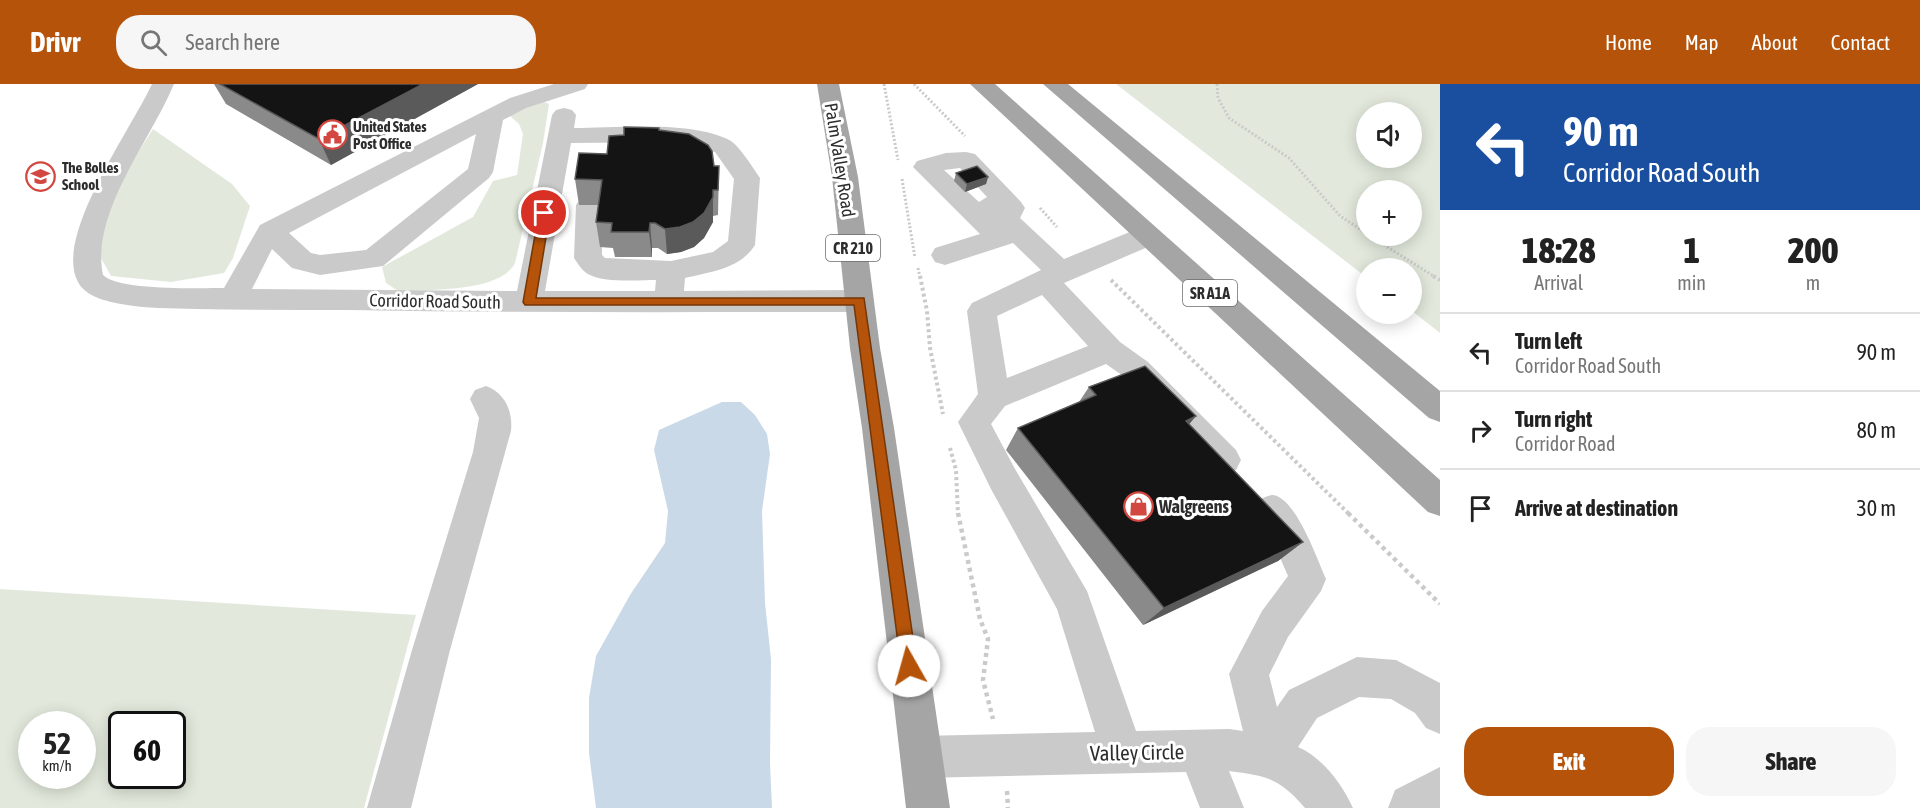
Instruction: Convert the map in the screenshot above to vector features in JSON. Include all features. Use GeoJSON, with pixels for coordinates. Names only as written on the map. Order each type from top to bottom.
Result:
{"type":"FeatureCollection","features":[{"type":"Feature","properties":{"kind":"main road","name":"Palm Valley Road"},"geometry":{"type":"LineString","coordinates":[[828,84],[845,177],[928,808]]}},
{"type":"Feature","properties":{"kind":"main road","name":"SR A1A"},"geometry":{"type":"LineString","coordinates":[[981,84],[1440,501]]}},
{"type":"Feature","properties":{"kind":"main road"},"geometry":{"type":"LineString","coordinates":[[1054,84],[1440,409]]}},
{"type":"Feature","properties":{"kind":"street","name":"Corridor Road South"},"geometry":{"type":"LineString","coordinates":[[163,84],[157,101],[105,195],[85,248],[86,265],[91,282],[104,291],[129,295],[232,300],[860,301]]}},
{"type":"Feature","properties":{"kind":"street"},"geometry":{"type":"LineString","coordinates":[[232,300],[253,258],[270,231],[518,103],[572,84]]}},
{"type":"Feature","properties":{"kind":"street"},"geometry":{"type":"LineString","coordinates":[[529,302],[572,84]]}},
{"type":"Feature","properties":{"kind":"street"},"geometry":{"type":"LineString","coordinates":[[360,300],[373,260],[470,181],[459,177],[472,127]]}},
{"type":"Feature","properties":{"kind":"street"},"geometry":{"type":"LineString","coordinates":[[560,136],[594,147],[684,135],[724,147],[747,178],[741,245],[721,260],[671,272],[597,268],[588,258],[589,205]]}},
{"type":"Feature","properties":{"kind":"street"},"geometry":{"type":"LineString","coordinates":[[1008,230],[1012,208],[966,160],[961,176],[1008,230],[1053,276],[1109,350],[1137,370],[1281,520],[1308,579],[1275,624],[1249,674],[1269,755]]}},
{"type":"Feature","properties":{"kind":"street"},"geometry":{"type":"LineString","coordinates":[[945,255],[1008,230]]}},
{"type":"Feature","properties":{"kind":"street"},"geometry":{"type":"LineString","coordinates":[[270,231],[302,261],[320,265],[373,260]]}},
{"type":"Feature","properties":{"kind":"street"},"geometry":{"type":"LineString","coordinates":[[994,398],[982,311],[1053,276],[1147,236]]}},
{"type":"Feature","properties":{"kind":"street"},"geometry":{"type":"LineString","coordinates":[[669,302],[671,272]]}},
{"type":"Feature","properties":{"kind":"street"},"geometry":{"type":"LineString","coordinates":[[1109,350],[994,398],[974,422],[1003,479],[1074,603],[1122,753]]}},
{"type":"Feature","properties":{"kind":"street"},"geometry":{"type":"LineString","coordinates":[[389,808],[425,672],[490,452],[496,422],[495,408],[486,399]]}},
{"type":"Feature","properties":{"kind":"street"},"geometry":{"type":"LineString","coordinates":[[1269,755],[1303,704],[1357,677],[1396,680],[1429,699],[1440,714]]}},
{"type":"Feature","properties":{"kind":"street","name":"Valley Circle"},"geometry":{"type":"LineString","coordinates":[[921,757],[1229,750],[1269,755],[1292,764],[1319,791],[1331,808]]}},
{"type":"Feature","properties":{"kind":"street"},"geometry":{"type":"LineString","coordinates":[[1199,751],[1222,808]]}},
{"type":"Feature","properties":{"kind":"street"},"geometry":{"type":"LineString","coordinates":[[1410,808],[1410,805],[1440,788]]}},
{"type":"Feature","properties":{"kind":"path"},"geometry":{"type":"LineString","coordinates":[[884,84],[898,163]]}},
{"type":"Feature","properties":{"kind":"path"},"geometry":{"type":"LineString","coordinates":[[914,84],[967,139]]}},
{"type":"Feature","properties":{"kind":"path"},"geometry":{"type":"LineString","coordinates":[[1217,84],[1218,98],[1229,118],[1289,158],[1336,212],[1356,226]]}},
{"type":"Feature","properties":{"kind":"path"},"geometry":{"type":"LineString","coordinates":[[901,174],[927,311],[930,348],[945,422]]}},
{"type":"Feature","properties":{"kind":"path"},"geometry":{"type":"LineString","coordinates":[[1036,204],[1440,604]]}},
{"type":"Feature","properties":{"kind":"path"},"geometry":{"type":"LineString","coordinates":[[1387,246],[1440,280]]}},
{"type":"Feature","properties":{"kind":"path"},"geometry":{"type":"LineString","coordinates":[[949,442],[956,471],[958,520],[980,619],[988,639],[983,680],[1008,795],[1008,808]]}},
{"type":"Feature","properties":{"kind":"shaded area"},"geometry":{"type":"Polygon","coordinates":[[[1116,84],[1440,84],[1440,333],[1422,319],[1422,258],[1356,258],[1356,269],[1116,84]]]}},
{"type":"Feature","properties":{"kind":"shaded area"},"geometry":{"type":"Polygon","coordinates":[[[539,100],[549,104],[543,143],[515,263],[507,273],[495,280],[462,288],[398,291],[386,283],[382,267],[473,217],[493,181],[517,175],[523,134],[519,124],[501,108],[539,100]]]}},
{"type":"Feature","properties":{"kind":"shaded area"},"geometry":{"type":"Polygon","coordinates":[[[153,129],[232,184],[250,206],[233,258],[224,273],[171,282],[111,276],[92,242],[112,193],[153,129]]]}},
{"type":"Feature","properties":{"kind":"shaded area"},"geometry":{"type":"Polygon","coordinates":[[[0,589],[416,615],[364,808],[0,808],[0,589]]]}},
{"type":"Feature","properties":{"kind":"water"},"geometry":{"type":"Polygon","coordinates":[[[722,402],[741,402],[755,415],[767,434],[770,454],[762,511],[765,603],[771,659],[772,808],[596,808],[589,753],[589,698],[596,656],[630,595],[665,543],[668,511],[654,450],[659,430],[722,402]]]}},
{"type":"Feature","properties":{"kind":"building"},"geometry":{"type":"Polygon","coordinates":[[[220,84],[423,84],[319,139],[220,84]]]}},
{"type":"Feature","properties":{"kind":"building"},"geometry":{"type":"Polygon","coordinates":[[[624,127],[659,128],[659,130],[689,134],[708,145],[712,151],[714,166],[719,166],[718,190],[713,190],[713,197],[704,213],[693,222],[680,227],[665,229],[655,223],[650,223],[649,232],[611,232],[612,223],[596,222],[602,180],[575,179],[579,153],[607,154],[609,136],[624,135],[624,127]]]}},
{"type":"Feature","properties":{"kind":"building"},"geometry":{"type":"Polygon","coordinates":[[[977,166],[988,177],[967,184],[956,173],[977,166]]]}},
{"type":"Feature","properties":{"kind":"building","name":"Walgreens"},"geometry":{"type":"Polygon","coordinates":[[[1145,366],[1196,416],[1186,421],[1303,542],[1164,608],[1018,428],[1096,395],[1089,387],[1145,366]]]}},
{"type":"Feature","properties":{"kind":"place","name":"United States Post Office"},"geometry":{"type":"Point","coordinates":[332,135]}},
{"type":"Feature","properties":{"kind":"place","name":"The Bolles School"},"geometry":{"type":"Point","coordinates":[41,176]}},
{"type":"Feature","properties":{"kind":"place","name":"Walgreens"},"geometry":{"type":"Point","coordinates":[1138,506]}},
{"type":"Feature","properties":{"kind":"route"},"geometry":{"type":"LineString","coordinates":[[544,213],[529,302],[860,301],[909,666]]}}]}
